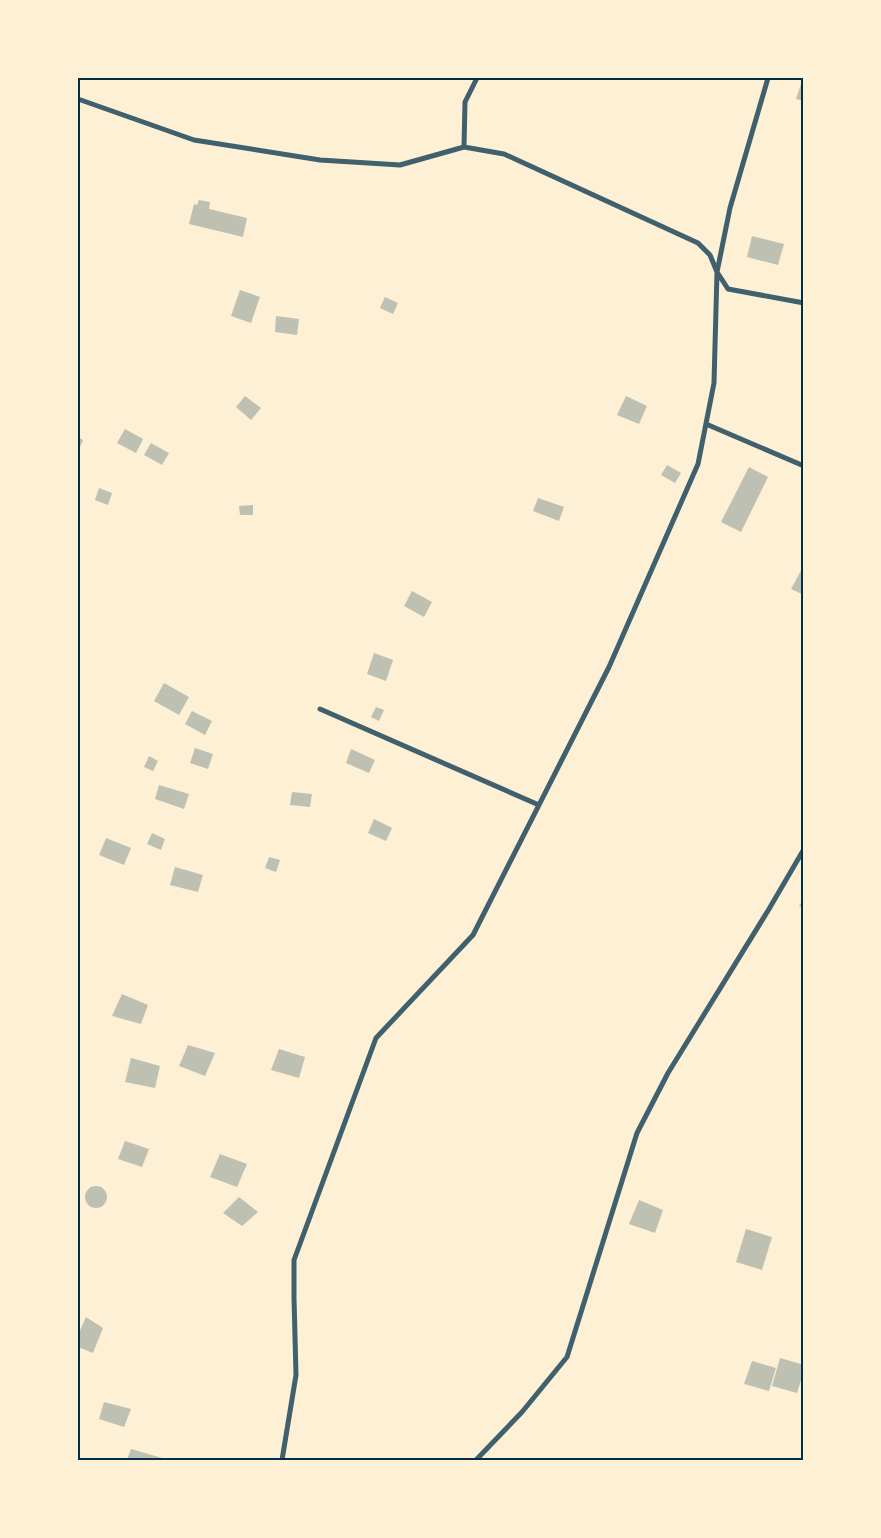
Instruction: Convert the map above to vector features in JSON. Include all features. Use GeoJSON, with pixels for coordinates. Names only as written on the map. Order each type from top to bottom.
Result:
{"type":"FeatureCollection","features":[{"type":"Feature","properties":{"kind":"street"},"geometry":{"type":"LineString","coordinates":[[464,147],[466,102],[476,78]]}},
{"type":"Feature","properties":{"kind":"street"},"geometry":{"type":"LineString","coordinates":[[282,1460],[296,1375],[294,1260],[376,1038],[473,935],[609,668],[698,464],[714,382],[717,272],[730,208],[768,78]]}},
{"type":"Feature","properties":{"kind":"street"},"geometry":{"type":"LineString","coordinates":[[78,100],[194,140],[320,160],[400,165],[464,147],[504,154],[698,243],[710,254],[717,272],[728,289],[804,303]]}},
{"type":"Feature","properties":{"kind":"street"},"geometry":{"type":"LineString","coordinates":[[706,424],[804,466]]}},
{"type":"Feature","properties":{"kind":"street"},"geometry":{"type":"LineString","coordinates":[[320,709],[539,805]]}},
{"type":"Feature","properties":{"kind":"street"},"geometry":{"type":"LineString","coordinates":[[476,1460],[522,1412],[567,1357],[636,1133],[668,1073],[770,910],[804,849]]}},
{"type":"Feature","properties":{"kind":"building"},"geometry":{"type":"Polygon","coordinates":[[[801,84],[804,85],[804,101],[796,99],[801,84]]]}},
{"type":"Feature","properties":{"kind":"building"},"geometry":{"type":"Polygon","coordinates":[[[199,200],[210,202],[209,209],[247,218],[243,237],[189,224],[194,204],[197,205],[199,200]]]}},
{"type":"Feature","properties":{"kind":"building"},"geometry":{"type":"Polygon","coordinates":[[[752,236],[784,244],[778,265],[747,257],[752,236]]]}},
{"type":"Feature","properties":{"kind":"building"},"geometry":{"type":"Polygon","coordinates":[[[240,290],[260,297],[251,323],[231,316],[240,290]]]}},
{"type":"Feature","properties":{"kind":"building"},"geometry":{"type":"Polygon","coordinates":[[[385,297],[398,303],[393,314],[380,308],[385,297]]]}},
{"type":"Feature","properties":{"kind":"building"},"geometry":{"type":"Polygon","coordinates":[[[276,316],[299,319],[297,335],[275,332],[276,316]]]}},
{"type":"Feature","properties":{"kind":"building"},"geometry":{"type":"Polygon","coordinates":[[[245,396],[261,408],[251,420],[236,407],[245,396]]]}},
{"type":"Feature","properties":{"kind":"building"},"geometry":{"type":"Polygon","coordinates":[[[626,396],[647,406],[639,424],[617,415],[626,396]]]}},
{"type":"Feature","properties":{"kind":"building"},"geometry":{"type":"Polygon","coordinates":[[[125,429],[143,439],[136,453],[117,443],[125,429]]]}},
{"type":"Feature","properties":{"kind":"building"},"geometry":{"type":"Polygon","coordinates":[[[78,437],[83,440],[78,452],[78,437]]]}},
{"type":"Feature","properties":{"kind":"building"},"geometry":{"type":"Polygon","coordinates":[[[151,443],[169,453],[162,465],[144,455],[151,443]]]}},
{"type":"Feature","properties":{"kind":"building"},"geometry":{"type":"Polygon","coordinates":[[[667,465],[681,473],[675,483],[661,475],[667,465]]]}},
{"type":"Feature","properties":{"kind":"building"},"geometry":{"type":"Polygon","coordinates":[[[749,467],[768,477],[741,532],[721,522],[749,467]]]}},
{"type":"Feature","properties":{"kind":"building"},"geometry":{"type":"Polygon","coordinates":[[[99,488],[112,493],[108,505],[95,500],[99,488]]]}},
{"type":"Feature","properties":{"kind":"building"},"geometry":{"type":"Polygon","coordinates":[[[538,498],[564,507],[559,521],[533,511],[538,498]]]}},
{"type":"Feature","properties":{"kind":"building"},"geometry":{"type":"Polygon","coordinates":[[[253,505],[253,515],[240,515],[239,506],[253,505]]]}},
{"type":"Feature","properties":{"kind":"building"},"geometry":{"type":"Polygon","coordinates":[[[804,565],[804,595],[791,589],[804,565]]]}},
{"type":"Feature","properties":{"kind":"building"},"geometry":{"type":"Polygon","coordinates":[[[412,591],[432,602],[424,617],[404,606],[412,591]]]}},
{"type":"Feature","properties":{"kind":"building"},"geometry":{"type":"Polygon","coordinates":[[[374,653],[393,660],[386,681],[367,674],[374,653]]]}},
{"type":"Feature","properties":{"kind":"building"},"geometry":{"type":"Polygon","coordinates":[[[164,683],[189,697],[179,715],[154,701],[164,683]]]}},
{"type":"Feature","properties":{"kind":"building"},"geometry":{"type":"Polygon","coordinates":[[[376,707],[384,710],[379,721],[371,717],[376,707]]]}},
{"type":"Feature","properties":{"kind":"building"},"geometry":{"type":"Polygon","coordinates":[[[192,711],[212,721],[205,735],[185,724],[192,711]]]}},
{"type":"Feature","properties":{"kind":"building"},"geometry":{"type":"Polygon","coordinates":[[[195,748],[213,754],[208,769],[190,763],[195,748]]]}},
{"type":"Feature","properties":{"kind":"building"},"geometry":{"type":"Polygon","coordinates":[[[351,749],[375,760],[369,773],[346,763],[351,749]]]}},
{"type":"Feature","properties":{"kind":"building"},"geometry":{"type":"Polygon","coordinates":[[[149,756],[158,761],[153,771],[144,767],[149,756]]]}},
{"type":"Feature","properties":{"kind":"building"},"geometry":{"type":"Polygon","coordinates":[[[159,785],[189,794],[184,809],[155,799],[159,785]]]}},
{"type":"Feature","properties":{"kind":"building"},"geometry":{"type":"Polygon","coordinates":[[[292,792],[312,794],[310,807],[290,805],[292,792]]]}},
{"type":"Feature","properties":{"kind":"building"},"geometry":{"type":"Polygon","coordinates":[[[374,819],[392,828],[386,841],[368,833],[374,819]]]}},
{"type":"Feature","properties":{"kind":"building"},"geometry":{"type":"Polygon","coordinates":[[[152,833],[165,839],[161,850],[147,844],[152,833]]]}},
{"type":"Feature","properties":{"kind":"building"},"geometry":{"type":"Polygon","coordinates":[[[106,838],[131,848],[124,865],[99,855],[106,838]]]}},
{"type":"Feature","properties":{"kind":"building"},"geometry":{"type":"Polygon","coordinates":[[[269,857],[280,860],[276,872],[265,868],[269,857]]]}},
{"type":"Feature","properties":{"kind":"building"},"geometry":{"type":"Polygon","coordinates":[[[175,867],[203,875],[198,892],[170,885],[175,867]]]}},
{"type":"Feature","properties":{"kind":"building"},"geometry":{"type":"Polygon","coordinates":[[[804,898],[804,909],[799,906],[804,898]]]}},
{"type":"Feature","properties":{"kind":"building"},"geometry":{"type":"Polygon","coordinates":[[[122,994],[148,1005],[141,1024],[112,1016],[122,994]]]}},
{"type":"Feature","properties":{"kind":"building"},"geometry":{"type":"Polygon","coordinates":[[[188,1045],[215,1053],[205,1076],[179,1066],[188,1045]]]}},
{"type":"Feature","properties":{"kind":"building"},"geometry":{"type":"Polygon","coordinates":[[[279,1049],[305,1057],[299,1078],[271,1070],[279,1049]]]}},
{"type":"Feature","properties":{"kind":"building"},"geometry":{"type":"Polygon","coordinates":[[[131,1058],[160,1066],[155,1088],[125,1082],[131,1058]]]}},
{"type":"Feature","properties":{"kind":"building"},"geometry":{"type":"Polygon","coordinates":[[[125,1141],[149,1149],[142,1167],[118,1159],[125,1141]]]}},
{"type":"Feature","properties":{"kind":"building"},"geometry":{"type":"Polygon","coordinates":[[[220,1154],[247,1164],[237,1187],[210,1177],[220,1154]]]}},
{"type":"Feature","properties":{"kind":"building"},"geometry":{"type":"Polygon","coordinates":[[[96,1186],[104,1189],[107,1197],[104,1205],[96,1208],[88,1205],[85,1197],[88,1189],[96,1186]]]}},
{"type":"Feature","properties":{"kind":"building"},"geometry":{"type":"Polygon","coordinates":[[[239,1197],[258,1212],[242,1226],[223,1213],[239,1197]]]}},
{"type":"Feature","properties":{"kind":"building"},"geometry":{"type":"Polygon","coordinates":[[[639,1200],[663,1210],[655,1233],[629,1224],[639,1200]]]}},
{"type":"Feature","properties":{"kind":"building"},"geometry":{"type":"Polygon","coordinates":[[[746,1229],[772,1237],[762,1270],[736,1262],[746,1229]]]}},
{"type":"Feature","properties":{"kind":"building"},"geometry":{"type":"Polygon","coordinates":[[[86,1317],[103,1328],[93,1353],[78,1347],[78,1335],[86,1317]]]}},
{"type":"Feature","properties":{"kind":"building"},"geometry":{"type":"Polygon","coordinates":[[[780,1358],[804,1365],[797,1393],[772,1386],[780,1358]]]}},
{"type":"Feature","properties":{"kind":"building"},"geometry":{"type":"Polygon","coordinates":[[[752,1361],[776,1368],[769,1391],[744,1384],[752,1361]]]}},
{"type":"Feature","properties":{"kind":"building"},"geometry":{"type":"Polygon","coordinates":[[[104,1402],[131,1409],[124,1427],[99,1419],[104,1402]]]}},
{"type":"Feature","properties":{"kind":"building"},"geometry":{"type":"Polygon","coordinates":[[[131,1449],[169,1460],[127,1460],[131,1449]]]}}]}
